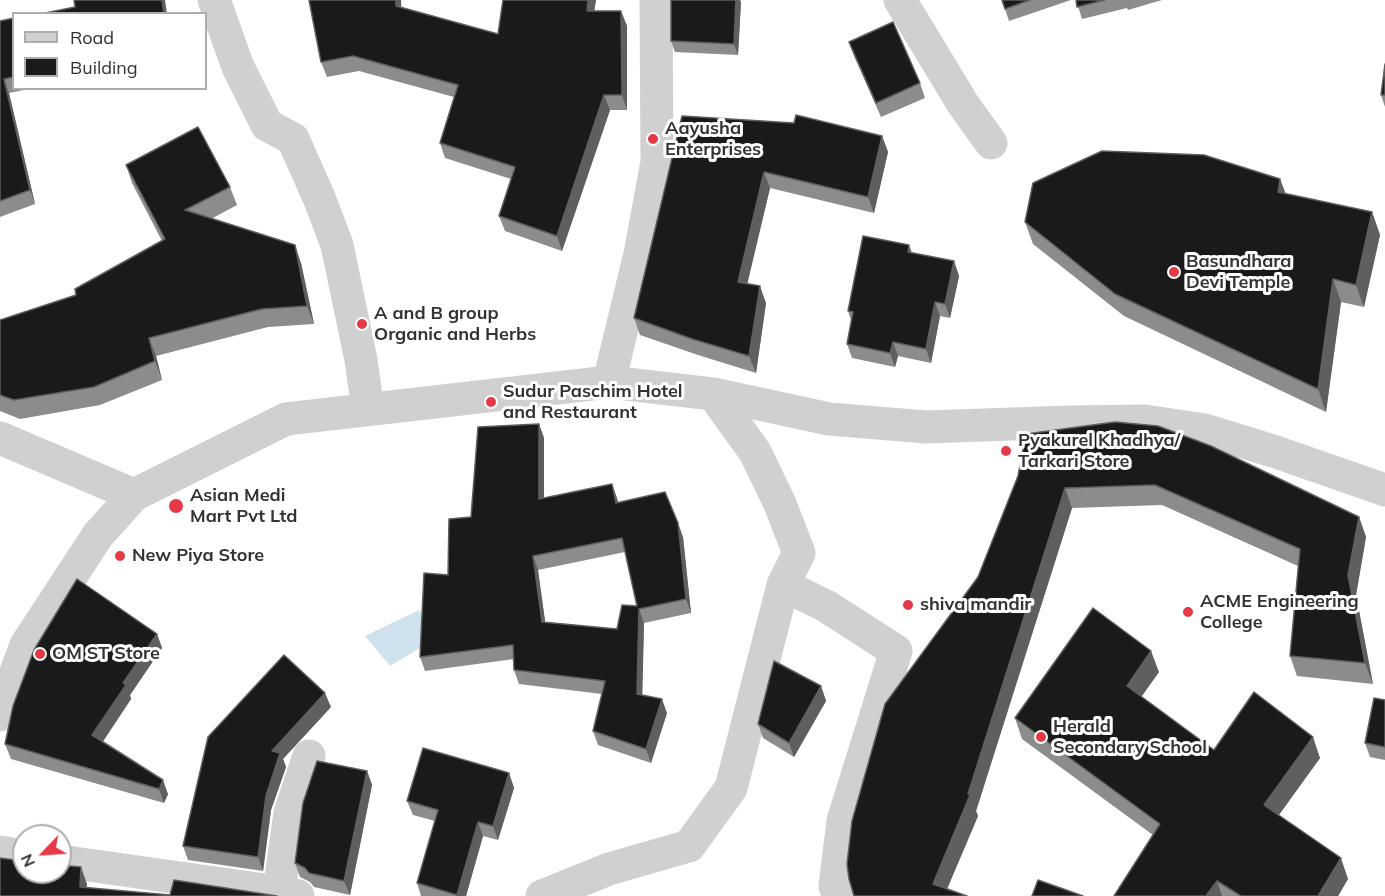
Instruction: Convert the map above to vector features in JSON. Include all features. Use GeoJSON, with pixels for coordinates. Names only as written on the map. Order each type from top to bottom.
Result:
{"type":"FeatureCollection","features":[{"type":"Feature","properties":{"kind":"street"},"geometry":{"type":"LineString","coordinates":[[214,0],[238,67],[267,125],[293,139],[334,236],[368,410]]}},
{"type":"Feature","properties":{"kind":"street"},"geometry":{"type":"LineString","coordinates":[[609,382],[640,254],[657,162],[656,0]]}},
{"type":"Feature","properties":{"kind":"street"},"geometry":{"type":"LineString","coordinates":[[900,0],[963,104],[992,143]]}},
{"type":"Feature","properties":{"kind":"street"},"geometry":{"type":"LineString","coordinates":[[0,715],[26,645],[98,535],[134,495],[286,419],[609,382],[713,394],[829,419],[926,427],[1145,421],[1205,430],[1385,490]]}},
{"type":"Feature","properties":{"kind":"street"},"geometry":{"type":"LineString","coordinates":[[542,896],[609,869],[689,846],[731,788],[783,585],[799,553],[756,452],[713,394]]}},
{"type":"Feature","properties":{"kind":"street"},"geometry":{"type":"LineString","coordinates":[[0,438],[134,495]]}},
{"type":"Feature","properties":{"kind":"street"},"geometry":{"type":"LineString","coordinates":[[783,585],[826,606],[896,651],[843,821],[835,886],[838,896]]}},
{"type":"Feature","properties":{"kind":"street"},"geometry":{"type":"LineString","coordinates":[[72,863],[289,894],[290,813],[309,756]]}},
{"type":"Feature","properties":{"kind":"water"},"geometry":{"type":"Polygon","coordinates":[[[419,610],[435,639],[390,666],[365,636],[419,610]]]}},
{"type":"Feature","properties":{"kind":"building"},"geometry":{"type":"Polygon","coordinates":[[[74,0],[162,0],[164,12],[50,12],[75,7],[74,0]]]}},
{"type":"Feature","properties":{"kind":"building"},"geometry":{"type":"Polygon","coordinates":[[[309,0],[396,0],[396,6],[498,34],[503,0],[588,0],[587,11],[621,11],[622,95],[604,95],[557,236],[499,216],[515,167],[440,143],[458,85],[353,56],[321,62],[309,0]]]}},
{"type":"Feature","properties":{"kind":"building"},"geometry":{"type":"Polygon","coordinates":[[[671,0],[736,0],[734,44],[671,41],[671,0]]]}},
{"type":"Feature","properties":{"kind":"building"},"geometry":{"type":"Polygon","coordinates":[[[1002,0],[1030,0],[1005,9],[1002,0]]]}},
{"type":"Feature","properties":{"kind":"building"},"geometry":{"type":"Polygon","coordinates":[[[1076,0],[1105,0],[1077,7],[1076,0]]]}},
{"type":"Feature","properties":{"kind":"building"},"geometry":{"type":"Polygon","coordinates":[[[12,18],[12,77],[4,79],[30,190],[0,201],[0,21],[12,18]]]}},
{"type":"Feature","properties":{"kind":"building"},"geometry":{"type":"Polygon","coordinates":[[[893,22],[920,83],[876,103],[849,42],[893,22]]]}},
{"type":"Feature","properties":{"kind":"building"},"geometry":{"type":"Polygon","coordinates":[[[1385,64],[1385,95],[1381,95],[1385,64]]]}},
{"type":"Feature","properties":{"kind":"building"},"geometry":{"type":"Polygon","coordinates":[[[796,115],[882,136],[868,197],[764,172],[738,282],[760,286],[749,356],[634,318],[682,116],[794,123],[796,115]]]}},
{"type":"Feature","properties":{"kind":"building"},"geometry":{"type":"Polygon","coordinates":[[[198,127],[230,187],[185,210],[295,245],[307,306],[262,309],[149,338],[155,361],[94,387],[14,400],[0,395],[0,320],[76,295],[75,289],[165,239],[126,165],[198,127]]]}},
{"type":"Feature","properties":{"kind":"building","name":"Basundhara Devi Temple"},"geometry":{"type":"Polygon","coordinates":[[[1102,151],[1204,155],[1280,179],[1278,192],[1372,212],[1356,285],[1333,279],[1318,389],[1115,294],[1025,222],[1033,183],[1102,151]]]}},
{"type":"Feature","properties":{"kind":"building"},"geometry":{"type":"Polygon","coordinates":[[[863,236],[909,245],[908,252],[954,261],[945,304],[935,302],[926,349],[893,342],[890,353],[847,344],[853,312],[848,311],[863,236]]]}},
{"type":"Feature","properties":{"kind":"building"},"geometry":{"type":"Polygon","coordinates":[[[1115,422],[1158,426],[1211,446],[1359,517],[1348,575],[1365,663],[1290,656],[1300,549],[1155,485],[1065,488],[968,794],[970,795],[933,884],[967,896],[854,896],[847,864],[852,821],[885,704],[978,577],[1018,476],[1026,434],[1115,422]]]}},
{"type":"Feature","properties":{"kind":"building"},"geometry":{"type":"Polygon","coordinates":[[[539,424],[539,499],[612,484],[616,503],[665,492],[678,523],[686,599],[639,609],[637,694],[662,699],[646,749],[593,731],[605,681],[514,670],[513,645],[420,657],[424,573],[448,575],[449,519],[471,517],[478,427],[539,424]],[[622,538],[533,556],[542,622],[617,629],[622,605],[637,606],[622,538]]]}},
{"type":"Feature","properties":{"kind":"building"},"geometry":{"type":"Polygon","coordinates":[[[77,579],[157,634],[123,683],[126,685],[92,735],[163,780],[159,789],[5,744],[13,706],[34,650],[77,579]]]}},
{"type":"Feature","properties":{"kind":"building"},"geometry":{"type":"Polygon","coordinates":[[[1093,608],[1151,651],[1127,686],[1214,750],[1254,692],[1313,737],[1264,805],[1341,858],[1318,896],[1241,896],[1217,881],[1206,896],[1114,896],[1160,824],[1015,718],[1093,608]]]}},
{"type":"Feature","properties":{"kind":"building"},"geometry":{"type":"Polygon","coordinates":[[[284,655],[325,693],[272,751],[280,753],[266,796],[258,857],[183,846],[208,737],[284,655]]]}},
{"type":"Feature","properties":{"kind":"building"},"geometry":{"type":"Polygon","coordinates":[[[774,661],[821,686],[789,743],[758,724],[774,661]]]}},
{"type":"Feature","properties":{"kind":"building"},"geometry":{"type":"Polygon","coordinates":[[[1374,698],[1385,700],[1385,747],[1365,743],[1374,698]]]}},
{"type":"Feature","properties":{"kind":"building"},"geometry":{"type":"Polygon","coordinates":[[[423,748],[509,773],[493,826],[478,822],[457,895],[417,883],[438,810],[407,801],[423,748]]]}},
{"type":"Feature","properties":{"kind":"building"},"geometry":{"type":"Polygon","coordinates":[[[317,761],[367,771],[344,881],[309,873],[295,863],[303,803],[317,761]]]}},
{"type":"Feature","properties":{"kind":"building"},"geometry":{"type":"Polygon","coordinates":[[[0,858],[12,860],[12,884],[72,884],[72,866],[81,867],[80,887],[170,895],[174,880],[277,896],[0,896],[0,858]]]}},
{"type":"Feature","properties":{"kind":"building"},"geometry":{"type":"Polygon","coordinates":[[[1038,880],[1083,896],[1032,896],[1038,880]]]}},
{"type":"Feature","properties":{"kind":"place","name":"Aayusha Enterprises"},"geometry":{"type":"Point","coordinates":[653,139]}},
{"type":"Feature","properties":{"kind":"place","name":"Basundhara Devi Temple"},"geometry":{"type":"Point","coordinates":[1174,272]}},
{"type":"Feature","properties":{"kind":"place","name":"A and B group Organic and Herbs"},"geometry":{"type":"Point","coordinates":[362,324]}},
{"type":"Feature","properties":{"kind":"place","name":"Sudur Paschim Hotel and Restaurant"},"geometry":{"type":"Point","coordinates":[491,402]}},
{"type":"Feature","properties":{"kind":"place","name":"Pyakurel Khadhya/ Tarkari Store"},"geometry":{"type":"Point","coordinates":[1006,451]}},
{"type":"Feature","properties":{"kind":"place","name":"Asian Medi Mart Pvt Ltd"},"geometry":{"type":"Point","coordinates":[176,506]}},
{"type":"Feature","properties":{"kind":"place","name":"New Piya Store"},"geometry":{"type":"Point","coordinates":[120,556]}},
{"type":"Feature","properties":{"kind":"place","name":"shiva mandir"},"geometry":{"type":"Point","coordinates":[908,605]}},
{"type":"Feature","properties":{"kind":"place","name":"ACME Engineering College"},"geometry":{"type":"Point","coordinates":[1188,612]}},
{"type":"Feature","properties":{"kind":"place","name":"OM ST Store"},"geometry":{"type":"Point","coordinates":[40,654]}},
{"type":"Feature","properties":{"kind":"place","name":"Herald Secondary School"},"geometry":{"type":"Point","coordinates":[1041,737]}}]}
